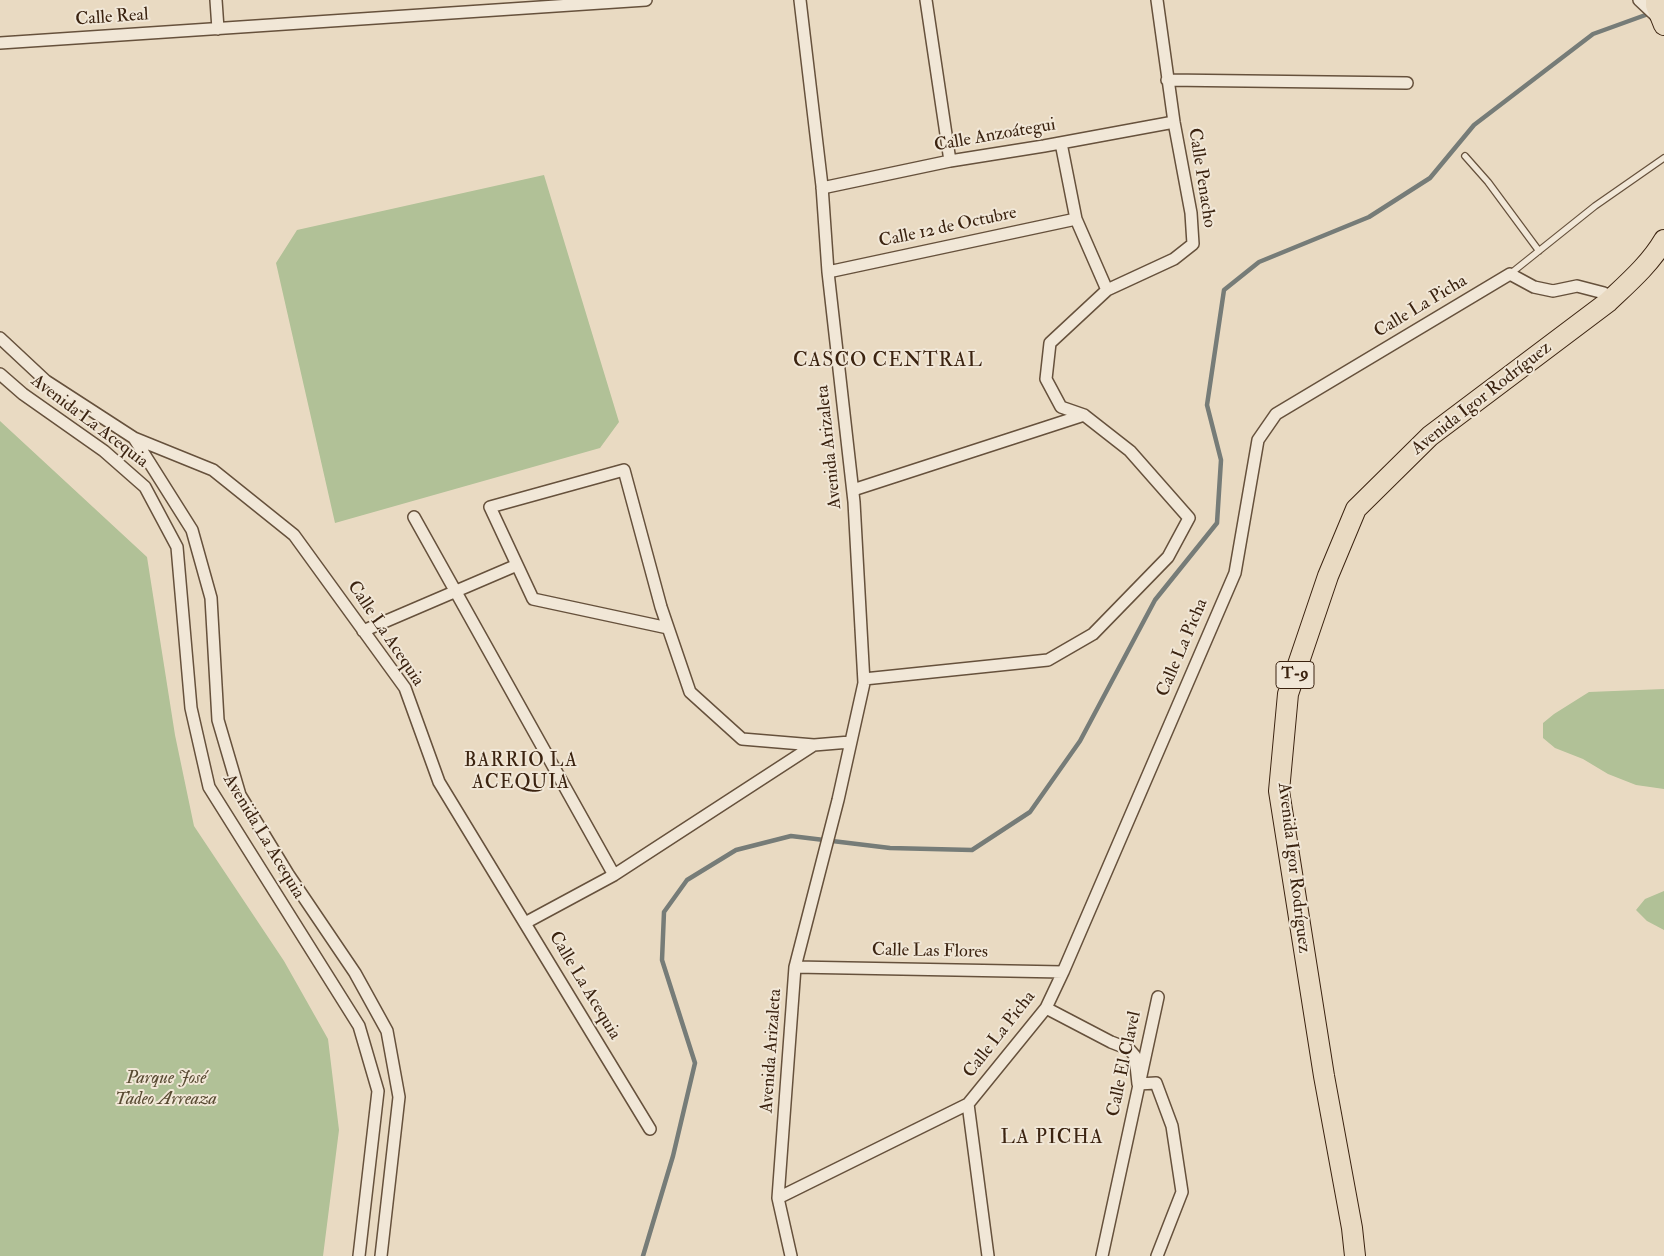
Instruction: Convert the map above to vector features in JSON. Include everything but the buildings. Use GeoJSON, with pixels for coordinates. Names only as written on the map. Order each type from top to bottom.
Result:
{"type":"FeatureCollection","features":[{"type":"Feature","properties":{"kind":"highway"},"geometry":{"type":"LineString","coordinates":[[1656,0],[1663,23]]}},
{"type":"Feature","properties":{"kind":"highway","name":"Avenida Igor Rodríguez"},"geometry":{"type":"LineString","coordinates":[[1355,1256],[1352,1228],[1324,1076],[1279,791],[1288,694],[1328,576],[1356,508],[1430,436],[1608,302],[1635,276],[1658,250],[1664,240]]}},
{"type":"Feature","properties":{"kind":"street"},"geometry":{"type":"LineString","coordinates":[[216,0],[218,29]]}},
{"type":"Feature","properties":{"kind":"street","name":"Calle Real"},"geometry":{"type":"LineString","coordinates":[[0,43],[646,0]]}},
{"type":"Feature","properties":{"kind":"street","name":"Avenida Arizaleta"},"geometry":{"type":"LineString","coordinates":[[791,1256],[778,1198],[795,968],[838,800],[864,679],[853,490],[828,272],[822,188],[800,0]]}},
{"type":"Feature","properties":{"kind":"street"},"geometry":{"type":"LineString","coordinates":[[926,0],[950,161]]}},
{"type":"Feature","properties":{"kind":"street","name":"Calle Penacho"},"geometry":{"type":"LineString","coordinates":[[1084,414],[1061,407],[1046,379],[1050,343],[1107,290],[1174,259],[1193,244],[1191,213],[1167,80],[1157,0]]}},
{"type":"Feature","properties":{"kind":"street"},"geometry":{"type":"LineString","coordinates":[[1640,0],[1663,23]]}},
{"type":"Feature","properties":{"kind":"street"},"geometry":{"type":"LineString","coordinates":[[1167,80],[1407,83]]}},
{"type":"Feature","properties":{"kind":"street","name":"Calle Anzoátegui"},"geometry":{"type":"LineString","coordinates":[[822,188],[950,161],[1174,122]]}},
{"type":"Feature","properties":{"kind":"street"},"geometry":{"type":"LineString","coordinates":[[1061,143],[1076,218],[1107,290]]}},
{"type":"Feature","properties":{"kind":"street","name":"Calle 12 de Octubre"},"geometry":{"type":"LineString","coordinates":[[828,272],[1076,218]]}},
{"type":"Feature","properties":{"kind":"street"},"geometry":{"type":"LineString","coordinates":[[1510,274],[1534,287],[1553,291],[1578,286],[1604,293],[1608,302]]}},
{"type":"Feature","properties":{"kind":"street","name":"Calle La Picha"},"geometry":{"type":"LineString","coordinates":[[778,1198],[968,1104],[1046,1008],[1064,972],[1235,573],[1258,440],[1276,414],[1510,274]]}},
{"type":"Feature","properties":{"kind":"street"},"geometry":{"type":"LineString","coordinates":[[0,338],[46,381],[134,438]]}},
{"type":"Feature","properties":{"kind":"street","name":"Avenida La Acequia"},"geometry":{"type":"LineString","coordinates":[[0,374],[22,394],[104,451],[145,487],[177,547],[191,708],[209,787],[359,1026],[378,1091],[359,1256]]}},
{"type":"Feature","properties":{"kind":"street"},"geometry":{"type":"LineString","coordinates":[[853,490],[1084,414],[1130,451],[1189,518],[1168,557],[1093,634],[1048,660],[864,679]]}},
{"type":"Feature","properties":{"kind":"street","name":"Calle La Acequia"},"geometry":{"type":"LineString","coordinates":[[134,438],[213,470],[294,536],[404,688],[439,782],[650,1129]]}},
{"type":"Feature","properties":{"kind":"street","name":"Avenida La Acequia"},"geometry":{"type":"LineString","coordinates":[[134,438],[192,530],[211,598],[218,720],[240,795],[288,874],[355,973],[386,1031],[399,1097],[381,1256]]}},
{"type":"Feature","properties":{"kind":"street"},"geometry":{"type":"LineString","coordinates":[[668,628],[533,599],[490,507],[624,470],[661,607],[690,692],[742,738],[814,745],[850,742]]}},
{"type":"Feature","properties":{"kind":"street"},"geometry":{"type":"LineString","coordinates":[[414,517],[614,875]]}},
{"type":"Feature","properties":{"kind":"street"},"geometry":{"type":"LineString","coordinates":[[363,631],[517,565]]}},
{"type":"Feature","properties":{"kind":"street"},"geometry":{"type":"LineString","coordinates":[[525,923],[614,875],[814,745]]}},
{"type":"Feature","properties":{"kind":"street","name":"Calle Las Flores"},"geometry":{"type":"LineString","coordinates":[[795,968],[1064,972]]}},
{"type":"Feature","properties":{"kind":"street","name":"Calle El Clavel"},"geometry":{"type":"LineString","coordinates":[[1102,1256],[1158,997]]}},
{"type":"Feature","properties":{"kind":"street"},"geometry":{"type":"LineString","coordinates":[[1046,1008],[1129,1049],[1135,1056],[1138,1084],[1156,1083],[1172,1126],[1182,1192],[1157,1256]]}},
{"type":"Feature","properties":{"kind":"street"},"geometry":{"type":"LineString","coordinates":[[968,1104],[988,1256]]}},
{"type":"Feature","properties":{"kind":"lane"},"geometry":{"type":"LineString","coordinates":[[1465,156],[1488,182],[1539,251]]}},
{"type":"Feature","properties":{"kind":"lane","name":"Calle La Picha"},"geometry":{"type":"LineString","coordinates":[[1510,274],[1595,206],[1664,158]]}},
{"type":"Feature","properties":{"kind":"green space"},"geometry":{"type":"Polygon","coordinates":[[[544,175],[619,422],[600,448],[335,523],[276,263],[297,230],[544,175]]]}},
{"type":"Feature","properties":{"kind":"green space","name":"Parque José Tadeo Arreaza"},"geometry":{"type":"Polygon","coordinates":[[[0,421],[147,557],[175,735],[194,826],[284,961],[328,1039],[339,1130],[323,1256],[0,1256],[0,421]]]}},
{"type":"Feature","properties":{"kind":"green space"},"geometry":{"type":"Polygon","coordinates":[[[1664,689],[1664,789],[1636,785],[1608,774],[1583,759],[1555,748],[1543,738],[1543,723],[1589,692],[1664,689]]]}},
{"type":"Feature","properties":{"kind":"green space"},"geometry":{"type":"Polygon","coordinates":[[[1664,891],[1664,930],[1647,921],[1636,910],[1645,899],[1664,891]]]}},
{"type":"Feature","properties":{"kind":"waterway"},"geometry":{"type":"LineString","coordinates":[[643,1256],[673,1156],[695,1063],[662,960],[664,912],[687,880],[736,850],[791,836],[890,848],[972,850],[1030,812],[1080,741],[1155,600],[1217,523],[1221,460],[1207,405],[1224,290],[1259,262],[1369,217],[1430,178],[1474,125],[1593,34],[1651,13]]}},
{"type":"Feature","properties":{"kind":"district","name":"CASCO CENTRAL"},"geometry":{"type":"Point","coordinates":[888,362]}},
{"type":"Feature","properties":{"kind":"district","name":"BARRIO LA ACEQUIA"},"geometry":{"type":"Point","coordinates":[521,773]}},
{"type":"Feature","properties":{"kind":"district","name":"LA PICHA"},"geometry":{"type":"Point","coordinates":[1052,1139]}}]}
